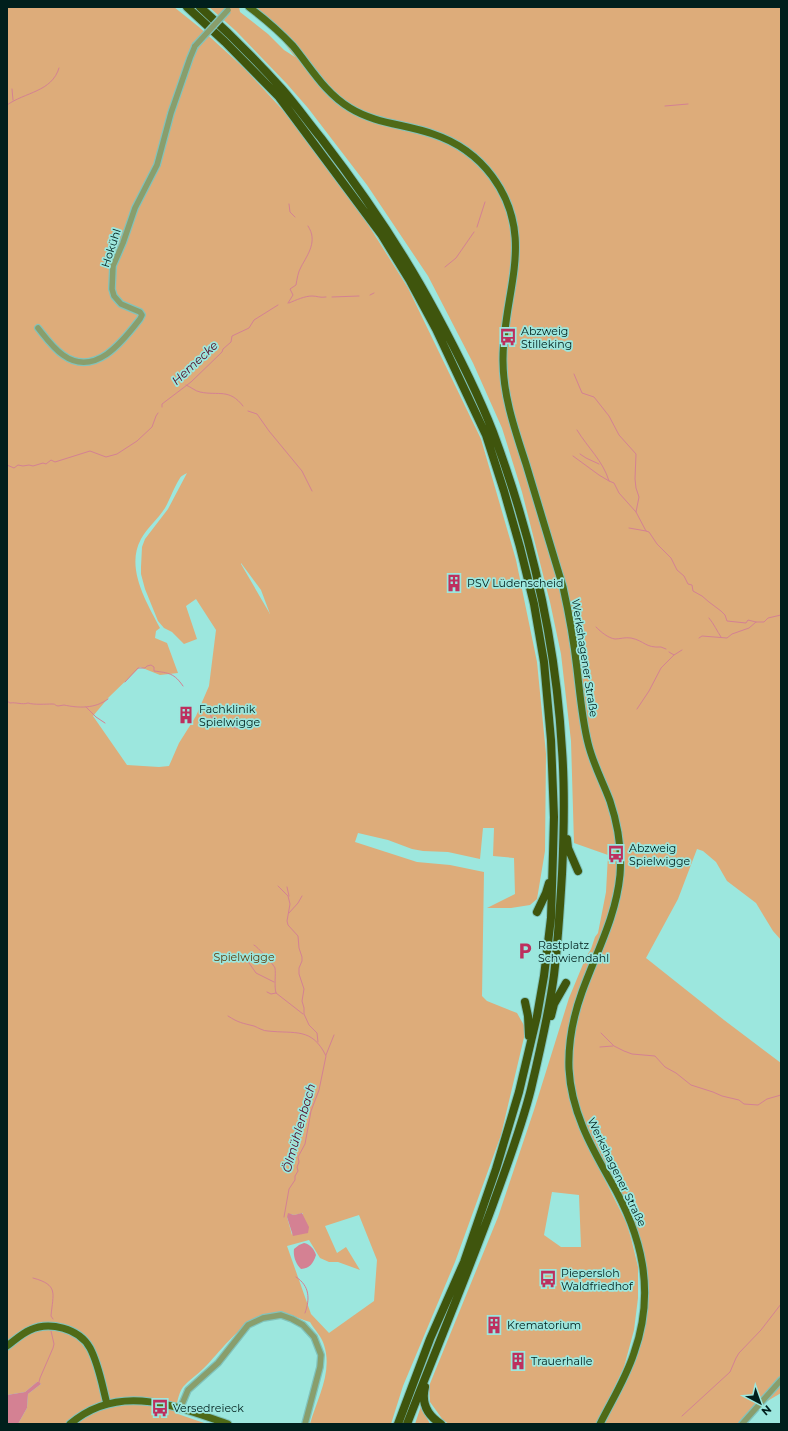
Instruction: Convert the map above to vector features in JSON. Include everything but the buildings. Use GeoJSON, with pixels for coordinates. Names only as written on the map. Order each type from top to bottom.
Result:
{"type":"FeatureCollection","features":[{"type":"Feature","properties":{"kind":"highway"},"geometry":{"type":"LineString","coordinates":[[187,7],[225,42],[279,97],[381,234],[410,281],[436,329],[486,435],[520,547],[534,604],[544,662],[551,740],[554,854],[551,918],[544,976],[537,1016],[519,1092],[496,1169],[464,1262],[430,1339],[398,1424]]}},
{"type":"Feature","properties":{"kind":"highway"},"geometry":{"type":"LineString","coordinates":[[200,7],[230,35],[284,91],[354,180],[386,227],[415,274],[469,376],[492,430],[512,487],[528,543],[543,602],[553,666],[562,748],[564,818],[560,919],[554,978],[530,1093],[508,1163],[478,1246],[407,1424]]}},
{"type":"Feature","properties":{"kind":"highway"},"geometry":{"type":"LineString","coordinates":[[564,818],[568,848],[578,871]]}},
{"type":"Feature","properties":{"kind":"highway"},"geometry":{"type":"LineString","coordinates":[[537,912],[546,893],[550,865],[554,854]]}},
{"type":"Feature","properties":{"kind":"highway"},"geometry":{"type":"LineString","coordinates":[[542,1038],[548,1027],[554,1004],[566,983]]}},
{"type":"Feature","properties":{"kind":"highway"},"geometry":{"type":"LineString","coordinates":[[525,1002],[529,1033],[528,1054]]}},
{"type":"Feature","properties":{"kind":"highway"},"geometry":{"type":"LineString","coordinates":[[432,1361],[424,1404],[429,1414],[441,1424]]}},
{"type":"Feature","properties":{"kind":"main road","name":"Werkshagener Straße"},"geometry":{"type":"LineString","coordinates":[[249,7],[288,41],[320,82],[348,107],[375,120],[432,133],[446,138],[472,155],[491,174],[499,186],[513,221],[516,251],[502,359],[506,394],[518,440],[563,587],[569,615],[588,745],[614,814],[620,844],[620,876],[614,908],[578,1004],[572,1026],[569,1070],[579,1117],[593,1149],[629,1216],[637,1239],[644,1274],[644,1303],[639,1337],[628,1369],[600,1424]]}},
{"type":"Feature","properties":{"kind":"main road"},"geometry":{"type":"LineString","coordinates":[[7,1346],[22,1335],[36,1328],[51,1326],[68,1330],[89,1346],[95,1359],[107,1404]]}},
{"type":"Feature","properties":{"kind":"main road"},"geometry":{"type":"LineString","coordinates":[[70,1424],[84,1414],[107,1404],[127,1400],[143,1400],[163,1404],[228,1424]]}},
{"type":"Feature","properties":{"kind":"street","name":"Hokühl"},"geometry":{"type":"LineString","coordinates":[[38,328],[52,345],[64,356],[73,360],[89,362],[98,360],[110,353],[140,319],[142,315],[140,312],[121,304],[114,296],[112,288],[113,266],[123,243],[134,208],[157,165],[171,113],[195,46],[230,8]]}},
{"type":"Feature","properties":{"kind":"street"},"geometry":{"type":"LineString","coordinates":[[180,1409],[188,1390],[218,1363],[248,1325],[263,1318],[281,1315],[303,1325],[314,1336],[321,1355],[320,1367],[305,1424]]}},
{"type":"Feature","properties":{"kind":"street"},"geometry":{"type":"LineString","coordinates":[[742,1424],[781,1380]]}},
{"type":"Feature","properties":{"kind":"green space","name":"Spielwigge"},"geometry":{"type":"Polygon","coordinates":[[[7,7],[174,7],[199,27],[245,69],[290,118],[347,191],[408,288],[481,439],[516,560],[537,662],[546,754],[545,851],[537,899],[530,905],[511,908],[487,908],[515,894],[514,858],[493,856],[494,828],[483,828],[480,859],[448,852],[412,849],[388,840],[358,833],[355,842],[417,862],[450,865],[484,872],[482,996],[487,1001],[517,1013],[526,1029],[501,1135],[455,1262],[403,1386],[391,1424],[310,1424],[323,1385],[327,1365],[324,1345],[320,1336],[310,1322],[281,1313],[260,1317],[242,1328],[181,1390],[175,1413],[207,1424],[18,1424],[27,1408],[28,1394],[41,1384],[37,1382],[25,1392],[7,1395],[7,7]],[[187,473],[181,477],[176,484],[165,508],[141,539],[135,562],[144,596],[160,628],[156,631],[155,638],[167,643],[178,673],[160,675],[140,667],[109,697],[93,716],[127,765],[159,767],[169,766],[179,743],[196,716],[209,686],[216,630],[196,599],[186,606],[197,639],[184,644],[172,632],[164,628],[158,621],[145,589],[141,574],[142,547],[145,539],[168,509],[187,473]],[[241,564],[270,614],[261,590],[241,564]],[[303,1213],[294,1215],[291,1214],[287,1217],[292,1235],[303,1213]],[[359,1215],[325,1226],[337,1253],[346,1247],[360,1270],[338,1262],[329,1262],[320,1258],[309,1240],[287,1246],[311,1314],[329,1333],[374,1301],[377,1260],[359,1215]]]}},
{"type":"Feature","properties":{"kind":"green space"},"geometry":{"type":"Polygon","coordinates":[[[209,7],[239,7],[240,12],[268,34],[284,50],[295,57],[278,35],[244,7],[781,7],[781,940],[773,931],[756,903],[727,881],[716,862],[703,851],[697,849],[678,899],[646,958],[781,1063],[781,1393],[752,1410],[738,1424],[603,1424],[617,1398],[646,1308],[634,1230],[600,1165],[598,1166],[626,1222],[631,1238],[638,1267],[638,1298],[634,1330],[624,1367],[597,1424],[449,1424],[443,1420],[430,1402],[429,1386],[498,1217],[534,1110],[569,998],[598,933],[606,892],[608,855],[574,843],[571,741],[561,654],[550,602],[522,492],[502,428],[473,363],[428,276],[367,185],[308,108],[236,31],[209,7]],[[552,1192],[544,1235],[561,1247],[581,1247],[579,1195],[552,1192]]]}},
{"type":"Feature","properties":{"kind":"green space"},"geometry":{"type":"Polygon","coordinates":[[[421,1406],[430,1424],[415,1424],[421,1406]]]}},
{"type":"Feature","properties":{"kind":"shaded area"},"geometry":{"type":"Polygon","coordinates":[[[288,1213],[294,1215],[302,1213],[309,1227],[308,1233],[293,1236],[287,1217],[288,1213]]]}},
{"type":"Feature","properties":{"kind":"shaded area"},"geometry":{"type":"Polygon","coordinates":[[[304,1243],[312,1247],[316,1255],[311,1265],[307,1268],[301,1269],[295,1260],[294,1249],[304,1243]]]}},
{"type":"Feature","properties":{"kind":"shaded area"},"geometry":{"type":"Polygon","coordinates":[[[37,1382],[41,1384],[28,1394],[27,1408],[18,1424],[7,1424],[7,1395],[25,1392],[37,1382]]]}},
{"type":"Feature","properties":{"kind":"waterway"},"geometry":{"type":"LineString","coordinates":[[7,105],[44,87],[55,76],[59,68]]}},
{"type":"Feature","properties":{"kind":"waterway"},"geometry":{"type":"LineString","coordinates":[[12,89],[13,100]]}},
{"type":"Feature","properties":{"kind":"waterway"},"geometry":{"type":"LineString","coordinates":[[665,106],[688,104]]}},
{"type":"Feature","properties":{"kind":"waterway"},"geometry":{"type":"LineString","coordinates":[[477,227],[485,202]]}},
{"type":"Feature","properties":{"kind":"waterway","name":"Hemecke"},"geometry":{"type":"LineString","coordinates":[[289,204],[290,212],[295,217]]}},
{"type":"Feature","properties":{"kind":"waterway","name":"Hemecke"},"geometry":{"type":"LineString","coordinates":[[288,303],[293,295],[290,289],[296,285],[299,271],[311,247],[312,237],[308,226]]}},
{"type":"Feature","properties":{"kind":"waterway"},"geometry":{"type":"LineString","coordinates":[[445,267],[456,258],[474,232]]}},
{"type":"Feature","properties":{"kind":"waterway"},"geometry":{"type":"LineString","coordinates":[[370,295],[374,293]]}},
{"type":"Feature","properties":{"kind":"waterway"},"geometry":{"type":"LineString","coordinates":[[289,303],[309,296],[326,297]]}},
{"type":"Feature","properties":{"kind":"waterway"},"geometry":{"type":"LineString","coordinates":[[332,297],[359,296]]}},
{"type":"Feature","properties":{"kind":"waterway","name":"Hemecke"},"geometry":{"type":"LineString","coordinates":[[162,407],[162,404],[191,382],[222,352],[223,349],[231,342],[232,336],[249,328],[254,320],[278,305]]}},
{"type":"Feature","properties":{"kind":"waterway"},"geometry":{"type":"LineString","coordinates":[[574,374],[582,393],[594,397],[609,416],[619,435],[636,454],[635,479],[639,497],[636,512],[646,531],[649,532],[657,544],[671,558],[677,570],[684,576],[688,584],[692,585],[693,591],[721,611],[725,615],[727,621],[746,623],[748,620],[756,622]]}},
{"type":"Feature","properties":{"kind":"waterway"},"geometry":{"type":"LineString","coordinates":[[186,385],[200,392],[228,395],[238,400],[243,406]]}},
{"type":"Feature","properties":{"kind":"waterway"},"geometry":{"type":"LineString","coordinates":[[248,411],[257,414],[302,471],[312,491]]}},
{"type":"Feature","properties":{"kind":"waterway","name":"Hemecke"},"geometry":{"type":"LineString","coordinates":[[7,465],[14,468],[18,465],[33,466],[43,463],[46,464],[51,460],[55,462],[90,451],[106,457],[117,454],[137,441],[152,427],[158,413]]}},
{"type":"Feature","properties":{"kind":"waterway"},"geometry":{"type":"LineString","coordinates":[[577,430],[603,467],[609,481],[614,483],[619,493],[636,512]]}},
{"type":"Feature","properties":{"kind":"waterway"},"geometry":{"type":"LineString","coordinates":[[580,454],[599,464]]}},
{"type":"Feature","properties":{"kind":"waterway"},"geometry":{"type":"LineString","coordinates":[[573,456],[609,481]]}},
{"type":"Feature","properties":{"kind":"waterway"},"geometry":{"type":"LineString","coordinates":[[629,528],[646,531]]}},
{"type":"Feature","properties":{"kind":"waterway"},"geometry":{"type":"LineString","coordinates":[[699,638],[702,636],[727,638],[732,634],[749,628],[756,622],[764,622],[768,618],[781,615]]}},
{"type":"Feature","properties":{"kind":"waterway"},"geometry":{"type":"LineString","coordinates":[[709,618],[721,637]]}},
{"type":"Feature","properties":{"kind":"waterway"},"geometry":{"type":"LineString","coordinates":[[596,627],[615,639],[631,638],[648,645],[666,649]]}},
{"type":"Feature","properties":{"kind":"waterway"},"geometry":{"type":"LineString","coordinates":[[669,652],[674,655],[682,650]]}},
{"type":"Feature","properties":{"kind":"waterway"},"geometry":{"type":"LineString","coordinates":[[637,709],[649,691],[661,668],[674,655]]}},
{"type":"Feature","properties":{"kind":"waterway"},"geometry":{"type":"LineString","coordinates":[[125,682],[138,668],[145,668],[151,665],[154,667],[154,671],[171,674],[177,678],[183,686]]}},
{"type":"Feature","properties":{"kind":"waterway"},"geometry":{"type":"LineString","coordinates":[[7,701],[10,703],[53,704],[58,706],[64,705],[86,707],[98,705],[108,699]]}},
{"type":"Feature","properties":{"kind":"waterway"},"geometry":{"type":"LineString","coordinates":[[202,704],[210,708],[211,717],[235,728],[247,728]]}},
{"type":"Feature","properties":{"kind":"waterway"},"geometry":{"type":"LineString","coordinates":[[86,707],[96,717],[105,723]]}},
{"type":"Feature","properties":{"kind":"waterway"},"geometry":{"type":"LineString","coordinates":[[278,886],[288,896],[290,904],[287,921],[288,925],[298,936],[299,948],[302,957],[299,974],[304,989],[302,1001],[304,1014],[309,1025],[317,1033],[318,1042]]}},
{"type":"Feature","properties":{"kind":"waterway"},"geometry":{"type":"LineString","coordinates":[[287,887],[289,896]]}},
{"type":"Feature","properties":{"kind":"waterway"},"geometry":{"type":"LineString","coordinates":[[289,913],[302,896]]}},
{"type":"Feature","properties":{"kind":"waterway"},"geometry":{"type":"LineString","coordinates":[[254,945],[275,968],[276,993],[303,1014]]}},
{"type":"Feature","properties":{"kind":"waterway"},"geometry":{"type":"LineString","coordinates":[[247,960],[256,973],[274,982]]}},
{"type":"Feature","properties":{"kind":"waterway"},"geometry":{"type":"LineString","coordinates":[[267,992],[271,994],[276,993]]}},
{"type":"Feature","properties":{"kind":"waterway","name":"Ölmühlenbach"},"geometry":{"type":"LineString","coordinates":[[228,1016],[264,1030],[309,1036],[321,1047],[326,1056],[319,1090],[311,1111],[305,1144],[298,1157],[298,1171],[295,1176],[295,1180],[289,1189],[284,1217]]}},
{"type":"Feature","properties":{"kind":"waterway"},"geometry":{"type":"LineString","coordinates":[[601,1033],[614,1046],[624,1051],[632,1054],[655,1056],[665,1067],[676,1073],[691,1085],[722,1096],[739,1100],[744,1104],[758,1105],[767,1099],[781,1095]]}},
{"type":"Feature","properties":{"kind":"waterway"},"geometry":{"type":"LineString","coordinates":[[326,1055],[334,1035]]}},
{"type":"Feature","properties":{"kind":"waterway"},"geometry":{"type":"LineString","coordinates":[[600,1047],[613,1046]]}},
{"type":"Feature","properties":{"kind":"waterway","name":"Ölmühlenbach"},"geometry":{"type":"LineString","coordinates":[[296,1277],[304,1284],[308,1293],[308,1303],[305,1313]]}},
{"type":"Feature","properties":{"kind":"waterway"},"geometry":{"type":"LineString","coordinates":[[33,1278],[51,1287],[53,1296],[51,1316],[53,1319]]}},
{"type":"Feature","properties":{"kind":"waterway"},"geometry":{"type":"LineString","coordinates":[[682,1416],[730,1372],[739,1353],[761,1330],[781,1304]]}},
{"type":"Feature","properties":{"kind":"waterway"},"geometry":{"type":"LineString","coordinates":[[39,1382],[54,1344],[51,1331]]}},
{"type":"Feature","properties":{"kind":"place","name":"Abzweig Stilleking"},"geometry":{"type":"Point","coordinates":[508,337]}},
{"type":"Feature","properties":{"kind":"place","name":"PSV Lüdenscheid"},"geometry":{"type":"Point","coordinates":[454,583]}},
{"type":"Feature","properties":{"kind":"place","name":"Fachklinik Spielwigge"},"geometry":{"type":"Point","coordinates":[186,715]}},
{"type":"Feature","properties":{"kind":"place","name":"Abzweig Spielwigge"},"geometry":{"type":"Point","coordinates":[616,854]}},
{"type":"Feature","properties":{"kind":"place","name":"Rastplatz Schwiendahl"},"geometry":{"type":"Point","coordinates":[525,951]}},
{"type":"Feature","properties":{"kind":"place","name":"Piepersloh Waldfriedhof"},"geometry":{"type":"Point","coordinates":[548,1279]}},
{"type":"Feature","properties":{"kind":"place","name":"Krematorium"},"geometry":{"type":"Point","coordinates":[494,1325]}},
{"type":"Feature","properties":{"kind":"place","name":"Trauerhalle"},"geometry":{"type":"Point","coordinates":[518,1361]}},
{"type":"Feature","properties":{"kind":"place","name":"Versedreieck"},"geometry":{"type":"Point","coordinates":[160,1408]}}]}
